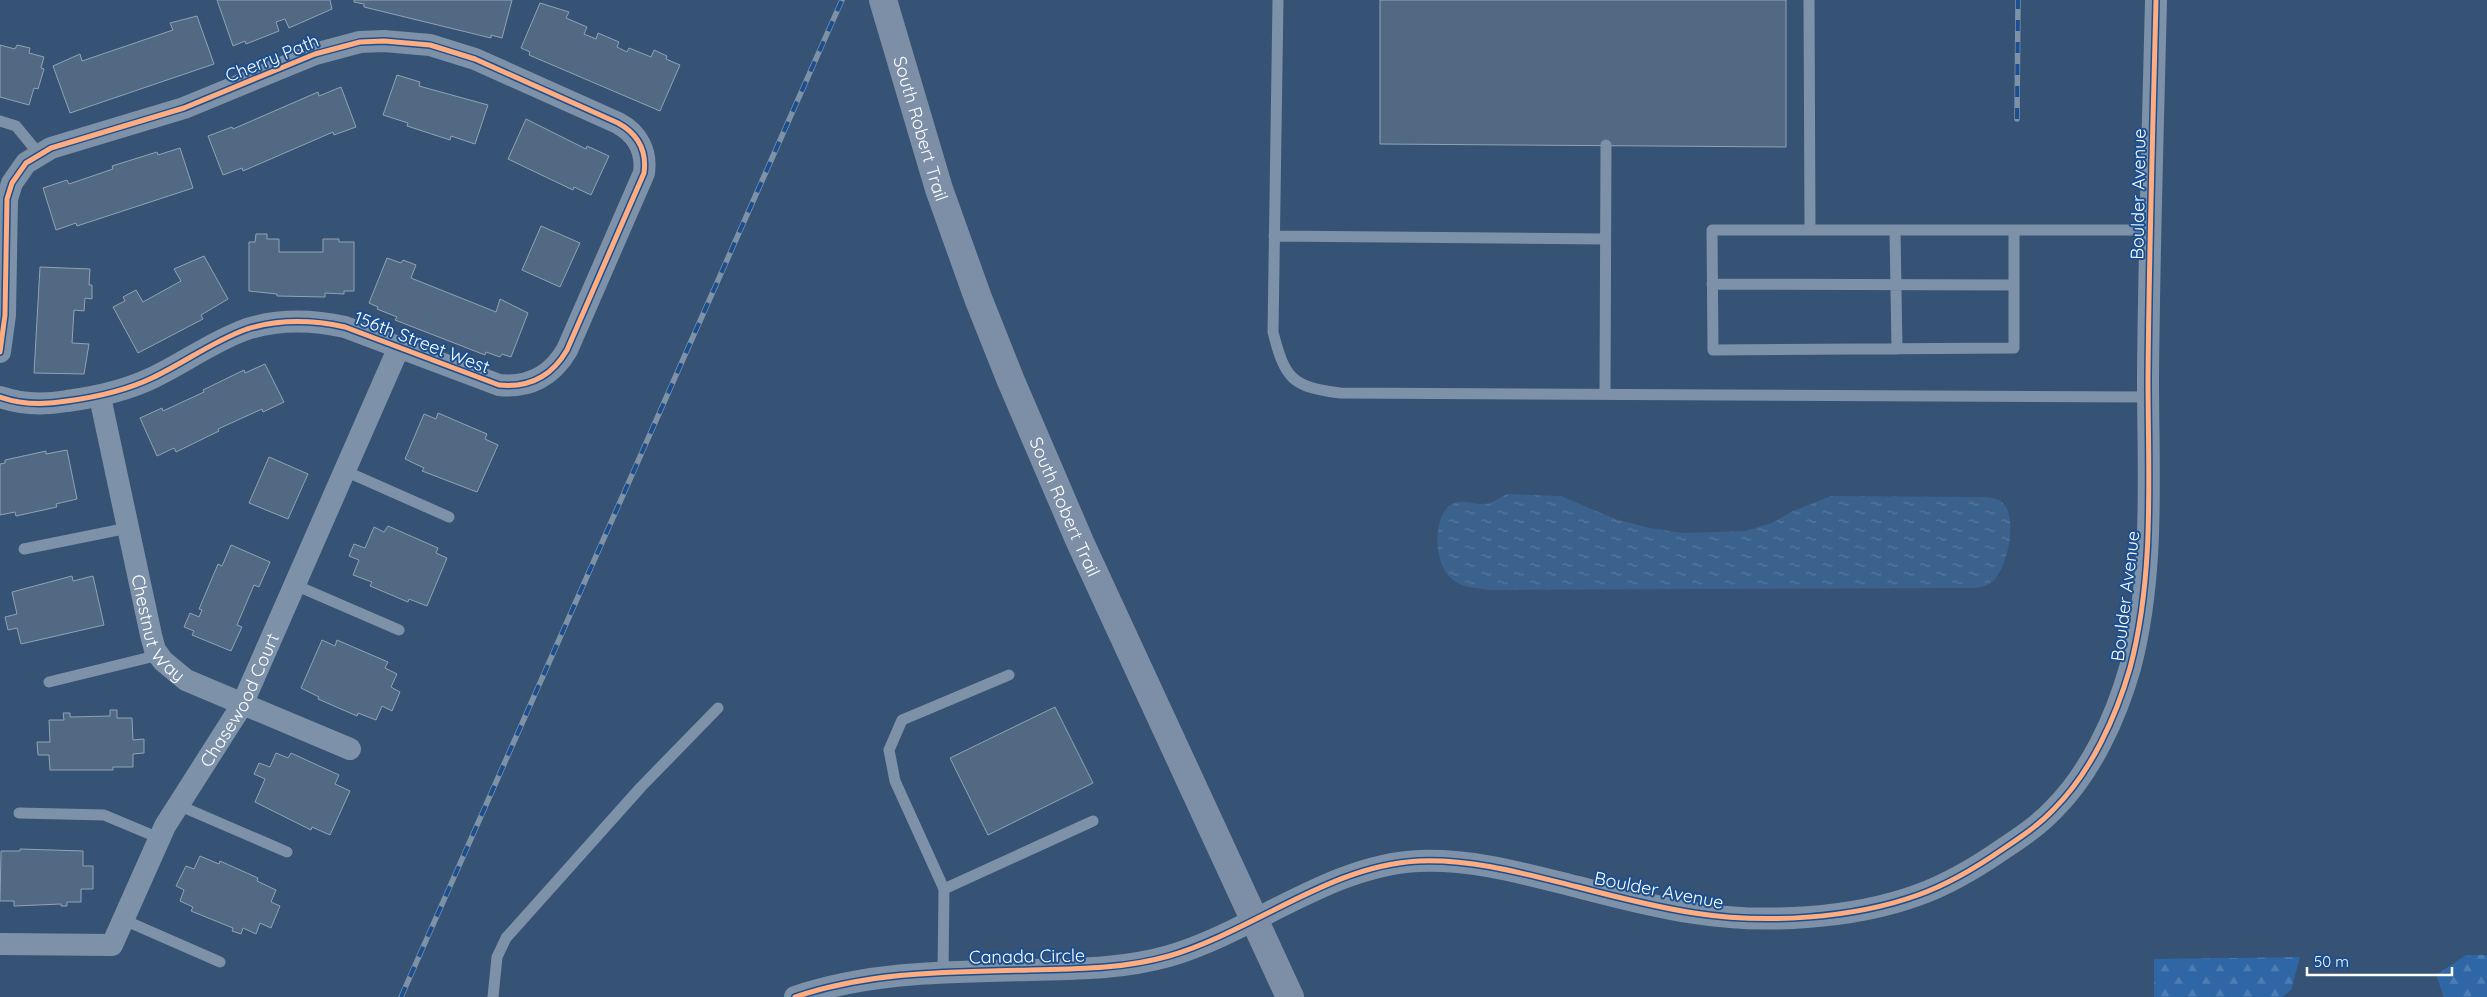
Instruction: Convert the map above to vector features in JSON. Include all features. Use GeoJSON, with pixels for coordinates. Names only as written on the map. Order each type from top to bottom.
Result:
{"type":"FeatureCollection","features":[{"type":"Feature","properties":{"kind":"main road","name":"South Robert Trail"},"geometry":{"type":"LineString","coordinates":[[883,0],[939,190],[1008,372],[1080,542],[1290,997]]}},
{"type":"Feature","properties":{"kind":"street","name":"Boulder Avenue"},"geometry":{"type":"LineString","coordinates":[[1254,922],[1334,881],[1364,870],[1392,863],[1423,861],[1467,862],[1497,866],[1680,910],[1730,918],[1796,917],[1878,907],[1918,896],[1957,878],[2029,832],[2055,809],[2090,760],[2116,708],[2129,672],[2144,588],[2149,510],[2150,230],[2156,0]]}},
{"type":"Feature","properties":{"kind":"street","name":"Cherry Path"},"geometry":{"type":"LineString","coordinates":[[0,352],[5,315],[9,190],[16,176],[26,163],[51,148],[184,108],[337,46],[384,41],[430,45],[475,59],[618,123],[632,133],[642,147],[645,165],[644,173],[561,360],[544,376],[523,385]]}},
{"type":"Feature","properties":{"kind":"street","name":"156th Street West"},"geometry":{"type":"LineString","coordinates":[[0,397],[16,403],[37,404],[100,397],[152,378],[230,336],[267,324],[286,322],[325,323],[363,333],[488,382],[511,386],[523,385]]}},
{"type":"Feature","properties":{"kind":"street","name":"Chasewood Court"},"geometry":{"type":"LineString","coordinates":[[0,944],[112,945],[160,838],[178,805],[242,705],[399,347]]}},
{"type":"Feature","properties":{"kind":"street","name":"Chestnut Way"},"geometry":{"type":"LineString","coordinates":[[100,397],[151,635],[159,655],[174,672],[186,680],[350,749]]}},
{"type":"Feature","properties":{"kind":"street","name":"Canada Circle"},"geometry":{"type":"LineString","coordinates":[[795,997],[874,977],[943,972],[1074,969],[1127,965],[1190,950],[1254,922]]}},
{"type":"Feature","properties":{"kind":"lane"},"geometry":{"type":"LineString","coordinates":[[1278,0],[1273,332],[1279,355],[1288,372],[1297,383],[1312,390],[1340,394],[2148,397]]}},
{"type":"Feature","properties":{"kind":"lane"},"geometry":{"type":"LineString","coordinates":[[1809,0],[1810,230]]}},
{"type":"Feature","properties":{"kind":"lane"},"geometry":{"type":"LineString","coordinates":[[0,122],[16,126],[39,154]]}},
{"type":"Feature","properties":{"kind":"lane"},"geometry":{"type":"LineString","coordinates":[[1604,394],[1606,145]]}},
{"type":"Feature","properties":{"kind":"lane"},"geometry":{"type":"LineString","coordinates":[[2014,231],[2014,348],[1713,350],[1712,230],[2150,230]]}},
{"type":"Feature","properties":{"kind":"lane"},"geometry":{"type":"LineString","coordinates":[[1895,230],[1896,349]]}},
{"type":"Feature","properties":{"kind":"lane"},"geometry":{"type":"LineString","coordinates":[[1274,236],[1606,239]]}},
{"type":"Feature","properties":{"kind":"lane"},"geometry":{"type":"LineString","coordinates":[[1712,284],[2014,285]]}},
{"type":"Feature","properties":{"kind":"lane"},"geometry":{"type":"LineString","coordinates":[[344,471],[449,517]]}},
{"type":"Feature","properties":{"kind":"lane"},"geometry":{"type":"LineString","coordinates":[[24,549],[128,528]]}},
{"type":"Feature","properties":{"kind":"lane"},"geometry":{"type":"LineString","coordinates":[[295,585],[399,630]]}},
{"type":"Feature","properties":{"kind":"lane"},"geometry":{"type":"LineString","coordinates":[[49,682],[159,655]]}},
{"type":"Feature","properties":{"kind":"lane"},"geometry":{"type":"LineString","coordinates":[[943,972],[944,889],[895,781],[889,750],[902,720],[1009,674]]}},
{"type":"Feature","properties":{"kind":"lane"},"geometry":{"type":"LineString","coordinates":[[493,997],[497,957],[506,938],[641,787],[718,708]]}},
{"type":"Feature","properties":{"kind":"lane"},"geometry":{"type":"LineString","coordinates":[[178,805],[287,852]]}},
{"type":"Feature","properties":{"kind":"lane"},"geometry":{"type":"LineString","coordinates":[[19,813],[104,815],[160,838]]}},
{"type":"Feature","properties":{"kind":"lane"},"geometry":{"type":"LineString","coordinates":[[944,889],[1093,821]]}},
{"type":"Feature","properties":{"kind":"lane"},"geometry":{"type":"LineString","coordinates":[[124,920],[220,962]]}},
{"type":"Feature","properties":{"kind":"green space"},"geometry":{"type":"Polygon","coordinates":[[[2466,955],[2487,955],[2487,997],[2444,997],[2436,975],[2466,955]]]}},
{"type":"Feature","properties":{"kind":"green space"},"geometry":{"type":"Polygon","coordinates":[[[2300,957],[2291,990],[2282,997],[2154,997],[2154,959],[2300,957]]]}},
{"type":"Feature","properties":{"kind":"water"},"geometry":{"type":"Polygon","coordinates":[[[1507,494],[1561,496],[1615,519],[1650,528],[1682,533],[1745,531],[1772,523],[1793,511],[1831,496],[1984,497],[2001,501],[2007,510],[2010,519],[2009,542],[2003,564],[1994,580],[1976,588],[1490,590],[1457,583],[1442,565],[1439,554],[1438,532],[1444,513],[1454,503],[1485,504],[1507,494]]]}},
{"type":"Feature","properties":{"kind":"building"},"geometry":{"type":"Polygon","coordinates":[[[217,0],[330,0],[332,9],[289,28],[285,19],[276,22],[279,31],[246,44],[245,41],[233,46],[217,0]]]}},
{"type":"Feature","properties":{"kind":"building"},"geometry":{"type":"Polygon","coordinates":[[[354,0],[512,0],[502,38],[491,35],[491,38],[364,7],[364,4],[354,2],[354,0]]]}},
{"type":"Feature","properties":{"kind":"building"},"geometry":{"type":"Polygon","coordinates":[[[1380,0],[1786,0],[1786,147],[1380,144],[1380,0]]]}},
{"type":"Feature","properties":{"kind":"building"},"geometry":{"type":"Polygon","coordinates":[[[540,3],[569,12],[566,18],[587,27],[584,34],[596,39],[598,33],[619,42],[617,47],[627,52],[629,48],[651,57],[654,50],[667,56],[666,59],[680,65],[660,111],[529,55],[530,52],[521,48],[540,3]]]}},
{"type":"Feature","properties":{"kind":"building"},"geometry":{"type":"Polygon","coordinates":[[[197,16],[214,64],[70,113],[53,66],[80,54],[82,61],[173,30],[170,23],[197,16]]]}},
{"type":"Feature","properties":{"kind":"building"},"geometry":{"type":"Polygon","coordinates":[[[0,45],[15,49],[17,45],[30,48],[29,53],[44,57],[41,68],[44,69],[38,89],[34,88],[29,105],[0,97],[0,45]]]}},
{"type":"Feature","properties":{"kind":"building"},"geometry":{"type":"Polygon","coordinates":[[[397,75],[420,82],[419,86],[488,105],[475,144],[451,136],[450,140],[407,126],[408,123],[383,115],[397,75]]]}},
{"type":"Feature","properties":{"kind":"building"},"geometry":{"type":"Polygon","coordinates":[[[341,87],[356,127],[334,135],[333,132],[243,171],[242,168],[223,175],[208,136],[232,127],[233,129],[318,92],[319,96],[341,87]]]}},
{"type":"Feature","properties":{"kind":"building"},"geometry":{"type":"Polygon","coordinates":[[[526,119],[586,149],[587,146],[609,156],[591,195],[574,187],[573,190],[508,159],[526,119]]]}},
{"type":"Feature","properties":{"kind":"building"},"geometry":{"type":"Polygon","coordinates":[[[180,148],[193,188],[77,226],[76,223],[56,230],[43,188],[67,180],[69,184],[113,169],[112,166],[157,152],[158,155],[180,148]]]}},
{"type":"Feature","properties":{"kind":"building"},"geometry":{"type":"Polygon","coordinates":[[[541,226],[580,243],[560,287],[522,270],[541,226]]]}},
{"type":"Feature","properties":{"kind":"building"},"geometry":{"type":"Polygon","coordinates":[[[256,234],[267,234],[267,239],[279,239],[279,252],[323,252],[323,239],[339,239],[339,242],[354,242],[354,291],[344,291],[344,294],[325,293],[325,297],[277,296],[277,294],[249,291],[249,242],[255,242],[256,234]]]}},
{"type":"Feature","properties":{"kind":"building"},"geometry":{"type":"Polygon","coordinates":[[[204,256],[228,299],[201,315],[203,319],[138,353],[113,307],[125,301],[123,297],[136,290],[143,302],[181,281],[174,269],[204,256]]]}},
{"type":"Feature","properties":{"kind":"building"},"geometry":{"type":"Polygon","coordinates":[[[387,258],[401,263],[403,260],[416,265],[411,278],[496,312],[500,299],[528,313],[511,357],[502,354],[500,357],[486,352],[485,355],[395,320],[397,317],[377,309],[378,307],[369,303],[387,258]]]}},
{"type":"Feature","properties":{"kind":"building"},"geometry":{"type":"Polygon","coordinates":[[[40,267],[90,269],[89,285],[92,285],[92,299],[85,298],[84,311],[74,310],[72,343],[89,344],[84,374],[34,373],[40,267]]]}},
{"type":"Feature","properties":{"kind":"building"},"geometry":{"type":"Polygon","coordinates":[[[265,364],[284,402],[263,412],[262,409],[218,429],[219,431],[176,452],[174,448],[157,456],[140,418],[162,408],[163,411],[204,392],[203,390],[244,370],[245,373],[265,364]]]}},
{"type":"Feature","properties":{"kind":"building"},"geometry":{"type":"Polygon","coordinates":[[[438,413],[487,434],[485,439],[498,445],[477,492],[422,471],[424,468],[405,459],[424,414],[436,419],[438,413]]]}},
{"type":"Feature","properties":{"kind":"building"},"geometry":{"type":"Polygon","coordinates":[[[67,450],[77,499],[56,504],[57,507],[16,516],[15,512],[0,515],[0,464],[5,463],[5,460],[46,451],[46,454],[67,450]]]}},
{"type":"Feature","properties":{"kind":"building"},"geometry":{"type":"Polygon","coordinates":[[[269,457],[308,474],[288,519],[249,503],[269,457]]]}},
{"type":"Feature","properties":{"kind":"building"},"geometry":{"type":"Polygon","coordinates":[[[388,526],[438,548],[436,553],[447,558],[427,606],[409,599],[408,602],[370,586],[372,582],[353,575],[359,560],[349,556],[354,544],[365,548],[374,527],[384,532],[388,526]]]}},
{"type":"Feature","properties":{"kind":"building"},"geometry":{"type":"Polygon","coordinates":[[[231,545],[270,562],[259,587],[254,585],[237,625],[242,627],[231,651],[192,635],[194,631],[184,627],[190,613],[199,617],[202,610],[199,609],[218,564],[222,566],[231,545]]]}},
{"type":"Feature","properties":{"kind":"building"},"geometry":{"type":"Polygon","coordinates":[[[72,576],[73,581],[93,576],[104,625],[21,644],[17,628],[8,630],[5,617],[17,614],[12,592],[72,576]]]}},
{"type":"Feature","properties":{"kind":"building"},"geometry":{"type":"Polygon","coordinates":[[[322,640],[335,646],[337,640],[388,662],[385,668],[397,674],[391,687],[400,692],[392,711],[382,706],[376,720],[358,713],[357,716],[318,699],[319,697],[301,688],[322,640]]]}},
{"type":"Feature","properties":{"kind":"building"},"geometry":{"type":"Polygon","coordinates":[[[1055,707],[1093,783],[988,835],[950,758],[1055,707]]]}},
{"type":"Feature","properties":{"kind":"building"},"geometry":{"type":"Polygon","coordinates":[[[110,710],[117,710],[117,718],[132,718],[133,740],[144,739],[144,753],[133,754],[133,767],[113,767],[113,770],[50,770],[49,755],[38,755],[37,742],[50,742],[49,720],[64,720],[63,713],[70,713],[70,717],[110,716],[110,710]]]}},
{"type":"Feature","properties":{"kind":"building"},"geometry":{"type":"Polygon","coordinates":[[[276,753],[288,758],[291,753],[339,775],[335,784],[350,791],[330,835],[312,827],[311,830],[255,802],[265,779],[254,774],[259,763],[270,767],[276,753]]]}},
{"type":"Feature","properties":{"kind":"building"},"geometry":{"type":"Polygon","coordinates":[[[20,849],[83,851],[83,866],[93,866],[93,889],[81,889],[81,902],[67,902],[67,906],[61,906],[61,904],[14,906],[14,901],[0,901],[1,851],[20,851],[20,849]]]}},
{"type":"Feature","properties":{"kind":"building"},"geometry":{"type":"Polygon","coordinates":[[[200,856],[219,864],[220,861],[258,878],[257,881],[276,890],[271,902],[280,906],[271,928],[260,923],[256,934],[243,928],[241,934],[232,931],[233,928],[191,911],[193,907],[180,901],[184,890],[176,886],[186,866],[194,869],[200,856]]]}},
{"type":"Feature","properties":{"kind":"railway"},"geometry":{"type":"LineString","coordinates":[[401,997],[842,0]]}},
{"type":"Feature","properties":{"kind":"railway"},"geometry":{"type":"LineString","coordinates":[[2017,119],[2018,0]]}},
{"type":"Feature","properties":{"kind":"cycle path"},"geometry":{"type":"LineString","coordinates":[[795,997],[853,982],[911,974],[1083,969],[1134,964],[1169,956],[1200,945],[1323,886],[1354,874],[1386,865],[1419,861],[1460,862],[1500,868],[1636,902],[1694,913],[1749,918],[1807,917],[1836,914],[1892,903],[1929,891],[1973,869],[2023,835],[2054,809],[2080,778],[2091,761],[2110,724],[2124,687],[2138,632],[2147,560],[2150,236],[2156,0]]}},
{"type":"Feature","properties":{"kind":"cycle path"},"geometry":{"type":"LineString","coordinates":[[0,352],[5,315],[7,199],[12,183],[26,163],[51,148],[184,108],[315,54],[360,42],[384,41],[430,45],[475,59],[618,123],[631,132],[642,150],[645,165],[644,173],[567,350],[554,367],[530,382],[499,385],[345,327],[321,323],[284,322],[271,323],[234,334],[152,378],[132,387],[111,393],[42,404],[17,402],[0,397]]}}]}
